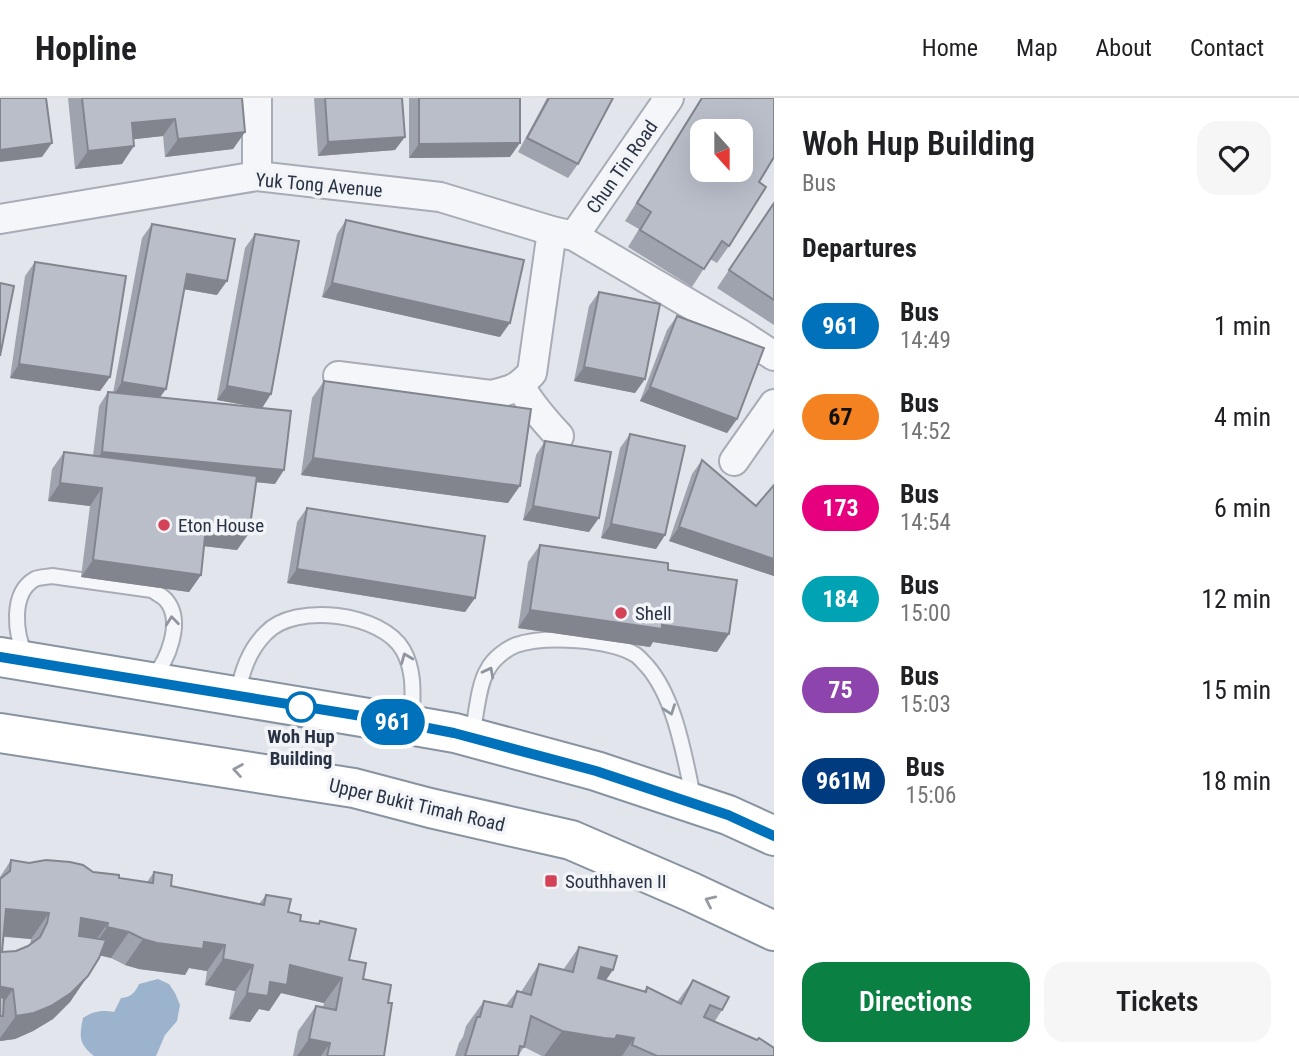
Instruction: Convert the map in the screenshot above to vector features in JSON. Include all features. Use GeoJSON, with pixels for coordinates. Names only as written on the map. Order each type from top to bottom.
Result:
{"type":"FeatureCollection","features":[{"type":"Feature","properties":{"kind":"highway"},"geometry":{"type":"LineString","coordinates":[[15,660],[412,725],[472,738],[596,771],[728,815],[769,837]]}},
{"type":"Feature","properties":{"kind":"highway","name":"Upper Bukit Timah Road"},"geometry":{"type":"LineString","coordinates":[[0,733],[354,788],[571,839],[773,929]]}},
{"type":"Feature","properties":{"kind":"street"},"geometry":{"type":"LineString","coordinates":[[257,98],[257,176]]}},
{"type":"Feature","properties":{"kind":"street","name":"Chun Tin Road"},"geometry":{"type":"LineString","coordinates":[[563,233],[669,98]]}},
{"type":"Feature","properties":{"kind":"street","name":"Yuk Tong Avenue"},"geometry":{"type":"LineString","coordinates":[[0,219],[257,176],[440,197],[563,233],[774,355]]}},
{"type":"Feature","properties":{"kind":"street"},"geometry":{"type":"LineString","coordinates":[[338,376],[491,395],[520,386],[532,373],[563,233]]}},
{"type":"Feature","properties":{"kind":"street"},"geometry":{"type":"LineString","coordinates":[[520,386],[540,417],[559,436]]}},
{"type":"Feature","properties":{"kind":"street"},"geometry":{"type":"LineString","coordinates":[[734,461],[774,404]]}},
{"type":"Feature","properties":{"kind":"lane"},"geometry":{"type":"LineString","coordinates":[[15,660],[20,596],[37,578],[52,576],[152,590],[166,599],[174,625],[168,653],[159,670],[148,681]]}},
{"type":"Feature","properties":{"kind":"lane"},"geometry":{"type":"LineString","coordinates":[[236,696],[250,654],[267,631],[286,620],[311,614],[339,616],[365,622],[386,633],[401,646],[412,678],[412,725]]}},
{"type":"Feature","properties":{"kind":"lane"},"geometry":{"type":"LineString","coordinates":[[472,738],[488,669],[502,653],[515,646],[540,640],[583,641],[612,646],[637,656],[650,669],[663,690],[680,736],[695,804]]}},
{"type":"Feature","properties":{"kind":"water"},"geometry":{"type":"Polygon","coordinates":[[[158,979],[169,984],[180,1005],[177,1021],[165,1035],[156,1056],[94,1056],[85,1048],[81,1040],[83,1018],[98,1012],[114,1012],[121,998],[132,994],[139,984],[158,979]]]}},
{"type":"Feature","properties":{"kind":"building"},"geometry":{"type":"Polygon","coordinates":[[[0,98],[46,98],[52,143],[0,150],[0,98]]]}},
{"type":"Feature","properties":{"kind":"building"},"geometry":{"type":"Polygon","coordinates":[[[82,98],[242,98],[245,132],[178,139],[175,119],[132,123],[134,146],[88,151],[82,98]]]}},
{"type":"Feature","properties":{"kind":"building"},"geometry":{"type":"Polygon","coordinates":[[[325,98],[402,98],[405,137],[328,142],[325,98]]]}},
{"type":"Feature","properties":{"kind":"building"},"geometry":{"type":"Polygon","coordinates":[[[419,98],[520,98],[520,143],[419,144],[419,98]]]}},
{"type":"Feature","properties":{"kind":"building"},"geometry":{"type":"Polygon","coordinates":[[[549,98],[613,98],[578,164],[527,138],[549,98]]]}},
{"type":"Feature","properties":{"kind":"building"},"geometry":{"type":"Polygon","coordinates":[[[702,98],[774,98],[774,157],[759,182],[766,187],[729,246],[722,241],[704,269],[640,230],[651,212],[637,203],[702,98]]]}},
{"type":"Feature","properties":{"kind":"building"},"geometry":{"type":"Polygon","coordinates":[[[774,203],[774,300],[729,270],[774,203]]]}},
{"type":"Feature","properties":{"kind":"building"},"geometry":{"type":"Polygon","coordinates":[[[346,220],[524,260],[510,323],[332,283],[346,220]]]}},
{"type":"Feature","properties":{"kind":"building"},"geometry":{"type":"Polygon","coordinates":[[[152,224],[235,239],[227,281],[187,274],[166,389],[122,382],[152,224]]]}},
{"type":"Feature","properties":{"kind":"building"},"geometry":{"type":"Polygon","coordinates":[[[255,234],[299,241],[271,394],[227,386],[255,234]]]}},
{"type":"Feature","properties":{"kind":"building"},"geometry":{"type":"Polygon","coordinates":[[[35,262],[126,276],[110,377],[19,364],[35,262]]]}},
{"type":"Feature","properties":{"kind":"building"},"geometry":{"type":"Polygon","coordinates":[[[0,283],[14,286],[0,356],[0,283]]]}},
{"type":"Feature","properties":{"kind":"building"},"geometry":{"type":"Polygon","coordinates":[[[599,292],[660,304],[645,379],[584,367],[599,292]]]}},
{"type":"Feature","properties":{"kind":"building"},"geometry":{"type":"Polygon","coordinates":[[[677,316],[764,348],[737,419],[650,387],[677,316]]]}},
{"type":"Feature","properties":{"kind":"building"},"geometry":{"type":"Polygon","coordinates":[[[324,381],[531,409],[520,486],[313,458],[324,381]]]}},
{"type":"Feature","properties":{"kind":"building"},"geometry":{"type":"Polygon","coordinates":[[[108,392],[291,411],[284,470],[102,452],[108,392]]]}},
{"type":"Feature","properties":{"kind":"building"},"geometry":{"type":"Polygon","coordinates":[[[630,434],[685,446],[665,535],[611,524],[630,434]]]}},
{"type":"Feature","properties":{"kind":"building"},"geometry":{"type":"Polygon","coordinates":[[[545,441],[611,452],[599,518],[533,506],[545,441]]]}},
{"type":"Feature","properties":{"kind":"building","name":"Eton House"},"geometry":{"type":"Polygon","coordinates":[[[64,452],[257,476],[249,533],[206,527],[201,575],[93,560],[102,488],[60,483],[64,452]]]}},
{"type":"Feature","properties":{"kind":"building"},"geometry":{"type":"Polygon","coordinates":[[[702,460],[756,506],[774,485],[774,559],[679,527],[702,460]]]}},
{"type":"Feature","properties":{"kind":"building"},"geometry":{"type":"Polygon","coordinates":[[[307,508],[485,536],[475,598],[297,569],[307,508]]]}},
{"type":"Feature","properties":{"kind":"building","name":"Shell"},"geometry":{"type":"Polygon","coordinates":[[[540,545],[668,563],[668,570],[737,580],[729,634],[662,625],[662,629],[530,610],[540,545]]]}},
{"type":"Feature","properties":{"kind":"building"},"geometry":{"type":"Polygon","coordinates":[[[11,860],[29,863],[46,860],[70,862],[83,865],[93,872],[153,883],[154,872],[172,875],[171,886],[264,905],[266,895],[291,899],[288,912],[301,915],[300,921],[319,924],[320,921],[356,929],[349,960],[366,963],[363,979],[391,985],[388,1003],[392,1003],[384,1056],[327,1056],[330,1043],[309,1039],[316,1006],[336,1010],[342,978],[290,965],[287,985],[270,982],[268,996],[247,993],[253,965],[223,959],[225,945],[204,942],[203,949],[157,943],[107,927],[108,923],[81,918],[79,936],[106,940],[88,976],[71,993],[51,1006],[16,1016],[13,989],[2,987],[3,1016],[0,1016],[0,879],[10,871],[11,860]],[[6,909],[2,952],[16,951],[40,937],[49,913],[6,909]]]}},
{"type":"Feature","properties":{"kind":"building"},"geometry":{"type":"Polygon","coordinates":[[[579,947],[617,956],[613,970],[601,967],[598,978],[646,992],[647,987],[681,1004],[693,980],[729,997],[722,1010],[710,1005],[704,1017],[757,1040],[759,1038],[774,1048],[774,1056],[657,1056],[632,1045],[634,1038],[617,1035],[615,1039],[604,1038],[562,1031],[531,1016],[524,1047],[520,1046],[518,1056],[465,1056],[484,1001],[512,1007],[517,991],[531,995],[539,964],[573,972],[579,947]]]}},
{"type":"Feature","properties":{"kind":"bus line","name":"961"},"geometry":{"type":"LineString","coordinates":[[0,657],[454,733],[596,771],[728,815],[774,836]]}},
{"type":"Feature","properties":{"kind":"place","name":"Eton House"},"geometry":{"type":"Point","coordinates":[164,525]}},
{"type":"Feature","properties":{"kind":"place","name":"Shell"},"geometry":{"type":"Point","coordinates":[621,613]}},
{"type":"Feature","properties":{"kind":"place","name":"Woh Hup Building"},"geometry":{"type":"Point","coordinates":[301,707]}},
{"type":"Feature","properties":{"kind":"place","name":"Southhaven II"},"geometry":{"type":"Point","coordinates":[551,881]}}]}
